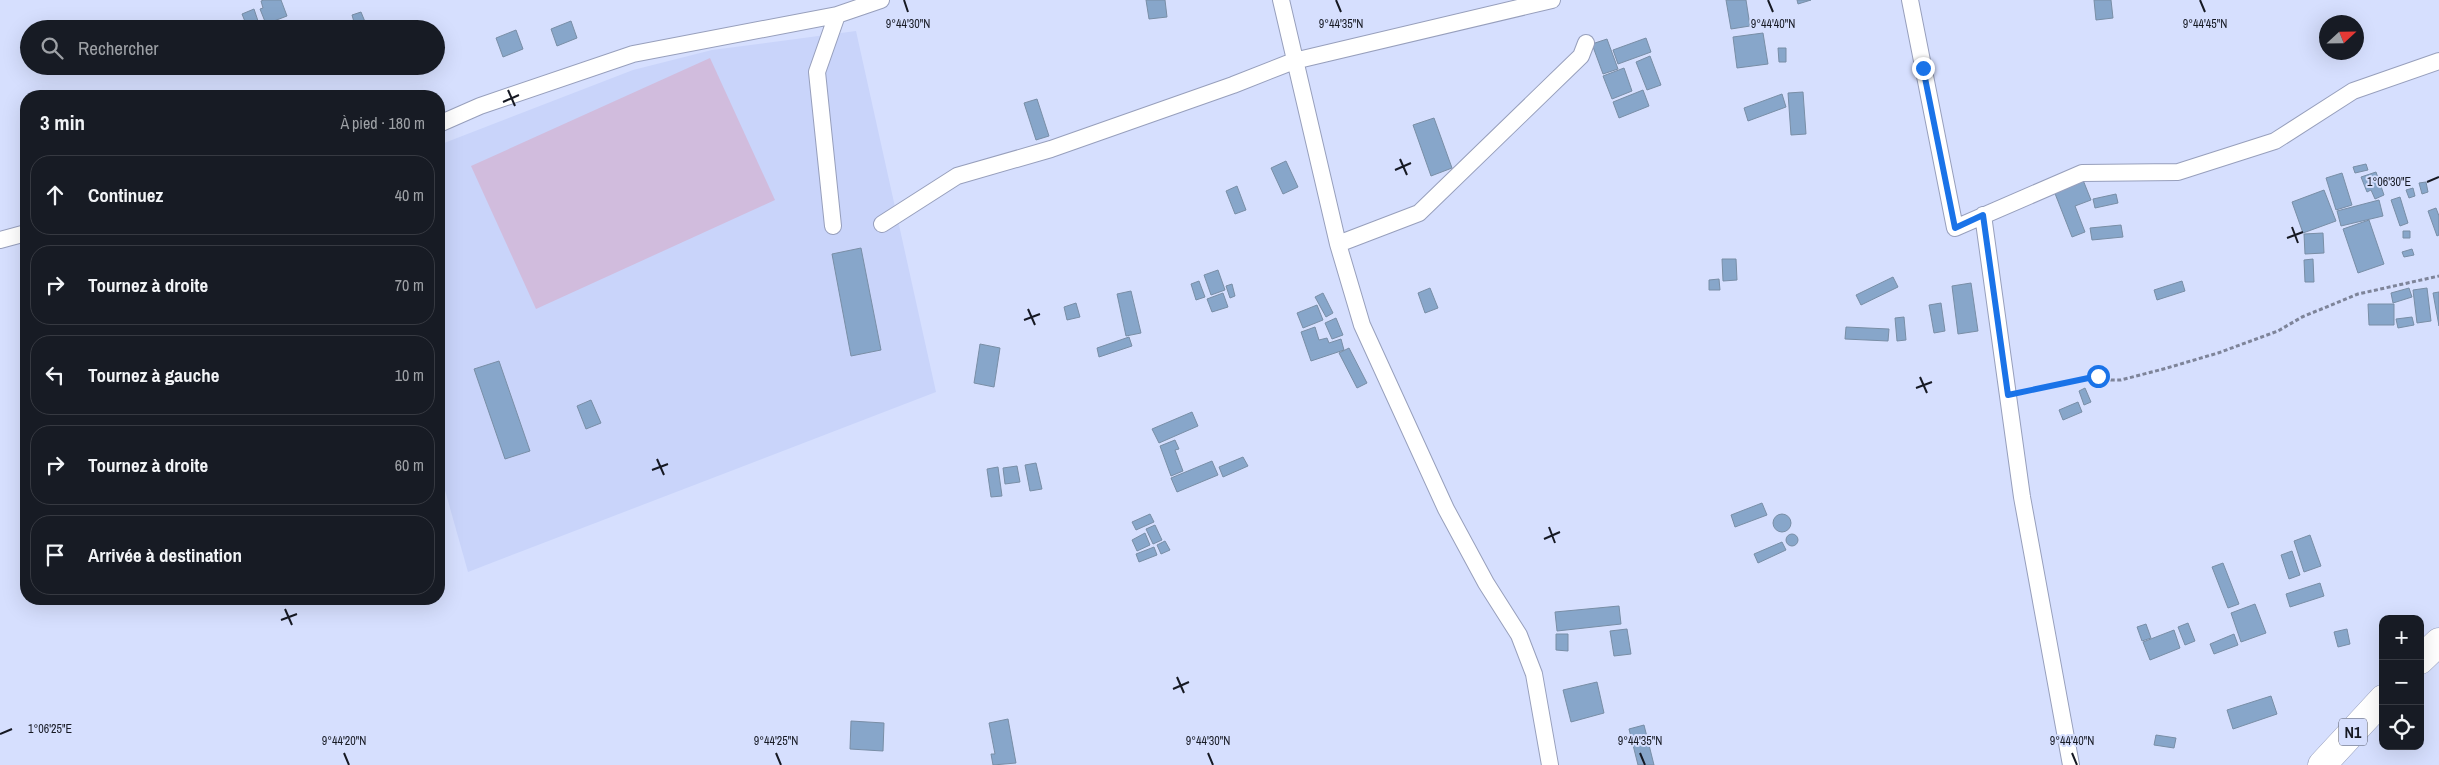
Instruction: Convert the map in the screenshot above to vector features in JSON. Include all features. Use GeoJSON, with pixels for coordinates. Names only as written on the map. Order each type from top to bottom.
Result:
{"type":"FeatureCollection","features":[{"type":"Feature","properties":{"kind":"highway"},"geometry":{"type":"LineString","coordinates":[[2424,656],[2439,642]]}},
{"type":"Feature","properties":{"kind":"highway","name":"N1"},"geometry":{"type":"LineString","coordinates":[[2322,765],[2379,703]]}},
{"type":"Feature","properties":{"kind":"street"},"geometry":{"type":"LineString","coordinates":[[445,121],[480,106],[633,54],[837,15],[881,0]]}},
{"type":"Feature","properties":{"kind":"street"},"geometry":{"type":"LineString","coordinates":[[1281,0],[1338,244],[1362,326],[1446,509],[1486,584],[1519,635],[1534,674],[1550,765]]}},
{"type":"Feature","properties":{"kind":"street"},"geometry":{"type":"LineString","coordinates":[[882,224],[957,176],[1051,149],[1233,85],[1294,61],[1552,0]]}},
{"type":"Feature","properties":{"kind":"street"},"geometry":{"type":"LineString","coordinates":[[1910,0],[1955,228],[2082,173],[2178,172],[2275,141],[2353,91],[2439,61]]}},
{"type":"Feature","properties":{"kind":"street"},"geometry":{"type":"LineString","coordinates":[[833,226],[817,72],[837,15]]}},
{"type":"Feature","properties":{"kind":"street"},"geometry":{"type":"LineString","coordinates":[[1338,244],[1419,213],[1581,56],[1586,43]]}},
{"type":"Feature","properties":{"kind":"street"},"geometry":{"type":"LineString","coordinates":[[1983,215],[2022,497],[2072,765]]}},
{"type":"Feature","properties":{"kind":"street"},"geometry":{"type":"LineString","coordinates":[[0,240],[20,235]]}},
{"type":"Feature","properties":{"kind":"path"},"geometry":{"type":"LineString","coordinates":[[2008,395],[2098,376],[2112,380],[2121,380],[2168,368],[2278,331],[2302,317],[2358,294],[2439,276]]}},
{"type":"Feature","properties":{"kind":"shaded area"},"geometry":{"type":"Polygon","coordinates":[[[856,31],[936,392],[468,572],[445,490],[445,143],[633,70],[712,50],[856,31]]]}},
{"type":"Feature","properties":{"kind":"shaded area"},"geometry":{"type":"Polygon","coordinates":[[[710,58],[775,200],[536,309],[471,166],[710,58]]]}},
{"type":"Feature","properties":{"kind":"building"},"geometry":{"type":"Polygon","coordinates":[[[281,0],[287,16],[276,20],[264,20],[260,9],[263,8],[261,1],[281,0]]]}},
{"type":"Feature","properties":{"kind":"building"},"geometry":{"type":"Polygon","coordinates":[[[1146,0],[1165,0],[1167,17],[1149,19],[1146,0]]]}},
{"type":"Feature","properties":{"kind":"building"},"geometry":{"type":"Polygon","coordinates":[[[1726,0],[1746,0],[1750,26],[1731,29],[1726,0]]]}},
{"type":"Feature","properties":{"kind":"building"},"geometry":{"type":"Polygon","coordinates":[[[1797,0],[1811,0],[1798,4],[1797,0]]]}},
{"type":"Feature","properties":{"kind":"building"},"geometry":{"type":"Polygon","coordinates":[[[2094,0],[2111,0],[2113,18],[2096,20],[2094,0]]]}},
{"type":"Feature","properties":{"kind":"building"},"geometry":{"type":"Polygon","coordinates":[[[254,9],[258,20],[244,20],[242,14],[254,9]]]}},
{"type":"Feature","properties":{"kind":"building"},"geometry":{"type":"Polygon","coordinates":[[[361,12],[364,20],[353,20],[352,15],[361,12]]]}},
{"type":"Feature","properties":{"kind":"building"},"geometry":{"type":"Polygon","coordinates":[[[571,21],[577,38],[557,46],[551,29],[571,21]]]}},
{"type":"Feature","properties":{"kind":"building"},"geometry":{"type":"Polygon","coordinates":[[[516,30],[523,49],[503,57],[496,38],[516,30]]]}},
{"type":"Feature","properties":{"kind":"building"},"geometry":{"type":"Polygon","coordinates":[[[1763,33],[1768,64],[1737,68],[1733,37],[1763,33]]]}},
{"type":"Feature","properties":{"kind":"building"},"geometry":{"type":"Polygon","coordinates":[[[1646,38],[1651,52],[1618,64],[1613,50],[1646,38]]]}},
{"type":"Feature","properties":{"kind":"building"},"geometry":{"type":"Polygon","coordinates":[[[1607,39],[1618,69],[1603,74],[1592,44],[1607,39]]]}},
{"type":"Feature","properties":{"kind":"building"},"geometry":{"type":"Polygon","coordinates":[[[1778,48],[1786,48],[1786,62],[1779,62],[1778,48]]]}},
{"type":"Feature","properties":{"kind":"building"},"geometry":{"type":"Polygon","coordinates":[[[1650,56],[1661,85],[1647,90],[1636,62],[1650,56]]]}},
{"type":"Feature","properties":{"kind":"building"},"geometry":{"type":"Polygon","coordinates":[[[1624,68],[1632,91],[1612,99],[1603,76],[1624,68]]]}},
{"type":"Feature","properties":{"kind":"building"},"geometry":{"type":"Polygon","coordinates":[[[1643,90],[1649,106],[1619,118],[1613,102],[1643,90]]]}},
{"type":"Feature","properties":{"kind":"building"},"geometry":{"type":"Polygon","coordinates":[[[1803,92],[1806,134],[1791,135],[1788,93],[1803,92]]]}},
{"type":"Feature","properties":{"kind":"building"},"geometry":{"type":"Polygon","coordinates":[[[1782,94],[1786,107],[1748,121],[1744,108],[1782,94]]]}},
{"type":"Feature","properties":{"kind":"building"},"geometry":{"type":"Polygon","coordinates":[[[1037,99],[1049,136],[1036,140],[1024,103],[1037,99]]]}},
{"type":"Feature","properties":{"kind":"building"},"geometry":{"type":"Polygon","coordinates":[[[1434,118],[1452,168],[1431,176],[1413,125],[1434,118]]]}},
{"type":"Feature","properties":{"kind":"building"},"geometry":{"type":"Polygon","coordinates":[[[1286,161],[1298,187],[1283,194],[1271,168],[1286,161]]]}},
{"type":"Feature","properties":{"kind":"building"},"geometry":{"type":"Polygon","coordinates":[[[2366,164],[2368,170],[2355,173],[2353,167],[2366,164]]]}},
{"type":"Feature","properties":{"kind":"building"},"geometry":{"type":"Polygon","coordinates":[[[2376,172],[2384,195],[2375,199],[2371,190],[2367,192],[2361,177],[2376,172]]]}},
{"type":"Feature","properties":{"kind":"building"},"geometry":{"type":"Polygon","coordinates":[[[2342,173],[2352,205],[2336,210],[2326,178],[2342,173]]]}},
{"type":"Feature","properties":{"kind":"building"},"geometry":{"type":"Polygon","coordinates":[[[2083,180],[2091,200],[2075,206],[2085,232],[2072,237],[2054,191],[2083,180]]]}},
{"type":"Feature","properties":{"kind":"building"},"geometry":{"type":"Polygon","coordinates":[[[2426,182],[2428,192],[2422,194],[2419,183],[2426,182]]]}},
{"type":"Feature","properties":{"kind":"building"},"geometry":{"type":"Polygon","coordinates":[[[1237,186],[1246,210],[1235,214],[1226,191],[1237,186]]]}},
{"type":"Feature","properties":{"kind":"building"},"geometry":{"type":"Polygon","coordinates":[[[2413,188],[2415,196],[2409,198],[2406,190],[2413,188]]]}},
{"type":"Feature","properties":{"kind":"building"},"geometry":{"type":"Polygon","coordinates":[[[2324,190],[2336,221],[2303,233],[2292,202],[2324,190]]]}},
{"type":"Feature","properties":{"kind":"building"},"geometry":{"type":"Polygon","coordinates":[[[2116,194],[2118,203],[2095,208],[2093,199],[2116,194]]]}},
{"type":"Feature","properties":{"kind":"building"},"geometry":{"type":"Polygon","coordinates":[[[2400,197],[2408,223],[2400,226],[2391,200],[2400,197]]]}},
{"type":"Feature","properties":{"kind":"building"},"geometry":{"type":"Polygon","coordinates":[[[2379,200],[2383,216],[2341,226],[2337,211],[2379,200]]]}},
{"type":"Feature","properties":{"kind":"building"},"geometry":{"type":"Polygon","coordinates":[[[2436,208],[2439,216],[2439,235],[2437,236],[2428,211],[2436,208]]]}},
{"type":"Feature","properties":{"kind":"building"},"geometry":{"type":"Polygon","coordinates":[[[2369,220],[2384,264],[2358,273],[2343,229],[2369,220]]]}},
{"type":"Feature","properties":{"kind":"building"},"geometry":{"type":"Polygon","coordinates":[[[2121,225],[2123,237],[2092,240],[2090,228],[2121,225]]]}},
{"type":"Feature","properties":{"kind":"building"},"geometry":{"type":"Polygon","coordinates":[[[2403,231],[2410,231],[2410,238],[2403,238],[2403,231]]]}},
{"type":"Feature","properties":{"kind":"building"},"geometry":{"type":"Polygon","coordinates":[[[2323,233],[2324,253],[2305,254],[2304,234],[2323,233]]]}},
{"type":"Feature","properties":{"kind":"building"},"geometry":{"type":"Polygon","coordinates":[[[861,248],[881,350],[851,356],[832,254],[861,248]]]}},
{"type":"Feature","properties":{"kind":"building"},"geometry":{"type":"Polygon","coordinates":[[[2412,249],[2414,255],[2404,257],[2402,252],[2412,249]]]}},
{"type":"Feature","properties":{"kind":"building"},"geometry":{"type":"Polygon","coordinates":[[[1722,259],[1736,259],[1737,280],[1723,281],[1722,259]]]}},
{"type":"Feature","properties":{"kind":"building"},"geometry":{"type":"Polygon","coordinates":[[[2313,259],[2314,282],[2305,282],[2304,260],[2313,259]]]}},
{"type":"Feature","properties":{"kind":"building"},"geometry":{"type":"Polygon","coordinates":[[[1218,270],[1225,290],[1211,295],[1204,275],[1218,270]]]}},
{"type":"Feature","properties":{"kind":"building"},"geometry":{"type":"Polygon","coordinates":[[[1893,277],[1898,287],[1861,305],[1856,295],[1893,277]]]}},
{"type":"Feature","properties":{"kind":"building"},"geometry":{"type":"Polygon","coordinates":[[[1719,279],[1720,290],[1709,290],[1709,280],[1719,279]]]}},
{"type":"Feature","properties":{"kind":"building"},"geometry":{"type":"Polygon","coordinates":[[[1199,281],[1205,297],[1196,300],[1191,284],[1199,281]]]}},
{"type":"Feature","properties":{"kind":"building"},"geometry":{"type":"Polygon","coordinates":[[[2182,281],[2185,291],[2157,300],[2154,290],[2182,281]]]}},
{"type":"Feature","properties":{"kind":"building"},"geometry":{"type":"Polygon","coordinates":[[[1971,283],[1978,331],[1958,334],[1952,286],[1971,283]]]}},
{"type":"Feature","properties":{"kind":"building"},"geometry":{"type":"Polygon","coordinates":[[[1232,284],[1235,296],[1230,298],[1226,286],[1232,284]]]}},
{"type":"Feature","properties":{"kind":"building"},"geometry":{"type":"Polygon","coordinates":[[[1430,288],[1438,308],[1425,313],[1418,293],[1430,288]]]}},
{"type":"Feature","properties":{"kind":"building"},"geometry":{"type":"Polygon","coordinates":[[[2409,288],[2412,297],[2393,303],[2391,293],[2409,288]]]}},
{"type":"Feature","properties":{"kind":"building"},"geometry":{"type":"Polygon","coordinates":[[[2427,288],[2431,321],[2417,323],[2413,290],[2427,288]]]}},
{"type":"Feature","properties":{"kind":"building"},"geometry":{"type":"Polygon","coordinates":[[[1131,291],[1141,333],[1126,336],[1117,294],[1131,291]]]}},
{"type":"Feature","properties":{"kind":"building"},"geometry":{"type":"Polygon","coordinates":[[[2439,292],[2439,326],[2433,293],[2439,292]]]}},
{"type":"Feature","properties":{"kind":"building"},"geometry":{"type":"Polygon","coordinates":[[[1223,293],[1228,307],[1212,312],[1207,299],[1223,293]]]}},
{"type":"Feature","properties":{"kind":"building"},"geometry":{"type":"Polygon","coordinates":[[[1323,293],[1333,313],[1326,317],[1315,297],[1323,293]]]}},
{"type":"Feature","properties":{"kind":"building"},"geometry":{"type":"Polygon","coordinates":[[[1076,303],[1080,317],[1067,320],[1064,307],[1076,303]]]}},
{"type":"Feature","properties":{"kind":"building"},"geometry":{"type":"Polygon","coordinates":[[[1941,303],[1945,331],[1934,333],[1929,305],[1941,303]]]}},
{"type":"Feature","properties":{"kind":"building"},"geometry":{"type":"Polygon","coordinates":[[[2368,304],[2394,304],[2394,325],[2369,325],[2368,304]]]}},
{"type":"Feature","properties":{"kind":"building"},"geometry":{"type":"Polygon","coordinates":[[[1317,305],[1323,320],[1303,328],[1297,313],[1317,305]]]}},
{"type":"Feature","properties":{"kind":"building"},"geometry":{"type":"Polygon","coordinates":[[[1904,317],[1906,340],[1897,341],[1895,318],[1904,317]]]}},
{"type":"Feature","properties":{"kind":"building"},"geometry":{"type":"Polygon","coordinates":[[[2412,317],[2414,325],[2398,328],[2396,319],[2412,317]]]}},
{"type":"Feature","properties":{"kind":"building"},"geometry":{"type":"Polygon","coordinates":[[[1336,318],[1343,335],[1332,339],[1325,323],[1336,318]]]}},
{"type":"Feature","properties":{"kind":"building"},"geometry":{"type":"Polygon","coordinates":[[[1315,327],[1319,340],[1327,338],[1329,343],[1341,339],[1344,350],[1311,361],[1301,332],[1315,327]]]}},
{"type":"Feature","properties":{"kind":"building"},"geometry":{"type":"Polygon","coordinates":[[[1846,327],[1889,329],[1888,341],[1845,339],[1846,327]]]}},
{"type":"Feature","properties":{"kind":"building"},"geometry":{"type":"Polygon","coordinates":[[[1129,337],[1132,346],[1099,357],[1097,348],[1129,337]]]}},
{"type":"Feature","properties":{"kind":"building"},"geometry":{"type":"Polygon","coordinates":[[[980,344],[1000,348],[994,387],[974,383],[980,344]]]}},
{"type":"Feature","properties":{"kind":"building"},"geometry":{"type":"Polygon","coordinates":[[[1349,348],[1367,383],[1357,388],[1339,353],[1349,348]]]}},
{"type":"Feature","properties":{"kind":"building"},"geometry":{"type":"Polygon","coordinates":[[[499,361],[530,451],[505,459],[474,369],[499,361]]]}},
{"type":"Feature","properties":{"kind":"building"},"geometry":{"type":"Polygon","coordinates":[[[2085,388],[2091,402],[2084,405],[2079,391],[2085,388]]]}},
{"type":"Feature","properties":{"kind":"building"},"geometry":{"type":"Polygon","coordinates":[[[591,400],[601,423],[586,429],[577,406],[591,400]]]}},
{"type":"Feature","properties":{"kind":"building"},"geometry":{"type":"Polygon","coordinates":[[[2078,402],[2082,412],[2063,420],[2059,410],[2078,402]]]}},
{"type":"Feature","properties":{"kind":"building"},"geometry":{"type":"Polygon","coordinates":[[[1192,412],[1198,426],[1159,443],[1152,429],[1192,412]]]}},
{"type":"Feature","properties":{"kind":"building"},"geometry":{"type":"Polygon","coordinates":[[[1175,440],[1179,449],[1175,450],[1183,471],[1171,476],[1160,446],[1175,440]]]}},
{"type":"Feature","properties":{"kind":"building"},"geometry":{"type":"Polygon","coordinates":[[[1243,457],[1248,466],[1223,477],[1219,467],[1243,457]]]}},
{"type":"Feature","properties":{"kind":"building"},"geometry":{"type":"Polygon","coordinates":[[[1212,461],[1218,475],[1177,492],[1171,478],[1212,461]]]}},
{"type":"Feature","properties":{"kind":"building"},"geometry":{"type":"Polygon","coordinates":[[[1036,463],[1042,489],[1030,491],[1025,465],[1036,463]]]}},
{"type":"Feature","properties":{"kind":"building"},"geometry":{"type":"Polygon","coordinates":[[[1017,466],[1020,482],[1005,484],[1003,468],[1017,466]]]}},
{"type":"Feature","properties":{"kind":"building"},"geometry":{"type":"Polygon","coordinates":[[[998,467],[1002,496],[991,497],[987,469],[998,467]]]}},
{"type":"Feature","properties":{"kind":"building"},"geometry":{"type":"Polygon","coordinates":[[[1762,503],[1767,515],[1735,527],[1731,515],[1762,503]]]}},
{"type":"Feature","properties":{"kind":"building"},"geometry":{"type":"Polygon","coordinates":[[[1150,514],[1154,522],[1136,530],[1132,522],[1150,514]]]}},
{"type":"Feature","properties":{"kind":"building"},"geometry":{"type":"Polygon","coordinates":[[[1782,514],[1788,517],[1791,523],[1788,529],[1782,532],[1776,529],[1773,523],[1776,517],[1782,514]]]}},
{"type":"Feature","properties":{"kind":"building"},"geometry":{"type":"Polygon","coordinates":[[[1155,525],[1162,540],[1153,544],[1146,529],[1155,525]]]}},
{"type":"Feature","properties":{"kind":"building"},"geometry":{"type":"Polygon","coordinates":[[[1145,533],[1150,545],[1137,551],[1132,540],[1145,533]]]}},
{"type":"Feature","properties":{"kind":"building"},"geometry":{"type":"Polygon","coordinates":[[[1790,534],[1794,534],[1798,540],[1794,546],[1790,546],[1786,542],[1786,538],[1790,534]]]}},
{"type":"Feature","properties":{"kind":"building"},"geometry":{"type":"Polygon","coordinates":[[[2310,535],[2321,566],[2304,572],[2294,541],[2310,535]]]}},
{"type":"Feature","properties":{"kind":"building"},"geometry":{"type":"Polygon","coordinates":[[[1165,541],[1170,550],[1161,554],[1157,545],[1165,541]]]}},
{"type":"Feature","properties":{"kind":"building"},"geometry":{"type":"Polygon","coordinates":[[[1782,542],[1786,550],[1758,563],[1754,554],[1782,542]]]}},
{"type":"Feature","properties":{"kind":"building"},"geometry":{"type":"Polygon","coordinates":[[[1154,547],[1157,555],[1139,562],[1136,554],[1154,547]]]}},
{"type":"Feature","properties":{"kind":"building"},"geometry":{"type":"Polygon","coordinates":[[[2292,551],[2300,575],[2289,579],[2281,555],[2292,551]]]}},
{"type":"Feature","properties":{"kind":"building"},"geometry":{"type":"Polygon","coordinates":[[[2223,563],[2239,604],[2228,608],[2212,567],[2223,563]]]}},
{"type":"Feature","properties":{"kind":"building"},"geometry":{"type":"Polygon","coordinates":[[[2320,583],[2324,596],[2290,607],[2286,594],[2320,583]]]}},
{"type":"Feature","properties":{"kind":"building"},"geometry":{"type":"Polygon","coordinates":[[[2255,604],[2266,633],[2241,642],[2231,613],[2255,604]]]}},
{"type":"Feature","properties":{"kind":"building"},"geometry":{"type":"Polygon","coordinates":[[[1619,606],[1621,624],[1557,631],[1555,612],[1619,606]]]}},
{"type":"Feature","properties":{"kind":"building"},"geometry":{"type":"Polygon","coordinates":[[[2188,623],[2195,641],[2185,645],[2178,627],[2188,623]]]}},
{"type":"Feature","properties":{"kind":"building"},"geometry":{"type":"Polygon","coordinates":[[[2146,624],[2151,638],[2142,641],[2137,627],[2146,624]]]}},
{"type":"Feature","properties":{"kind":"building"},"geometry":{"type":"Polygon","coordinates":[[[1627,629],[1631,654],[1614,656],[1610,631],[1627,629]]]}},
{"type":"Feature","properties":{"kind":"building"},"geometry":{"type":"Polygon","coordinates":[[[2347,629],[2350,644],[2338,647],[2334,632],[2347,629]]]}},
{"type":"Feature","properties":{"kind":"building"},"geometry":{"type":"Polygon","coordinates":[[[2174,630],[2180,648],[2150,660],[2143,642],[2174,630]]]}},
{"type":"Feature","properties":{"kind":"building"},"geometry":{"type":"Polygon","coordinates":[[[1556,634],[1568,634],[1568,651],[1556,650],[1556,634]]]}},
{"type":"Feature","properties":{"kind":"building"},"geometry":{"type":"Polygon","coordinates":[[[2234,634],[2238,645],[2214,654],[2210,644],[2234,634]]]}},
{"type":"Feature","properties":{"kind":"building"},"geometry":{"type":"Polygon","coordinates":[[[1597,682],[1604,713],[1571,722],[1563,690],[1597,682]]]}},
{"type":"Feature","properties":{"kind":"building"},"geometry":{"type":"Polygon","coordinates":[[[2271,696],[2277,714],[2233,729],[2227,710],[2271,696]]]}},
{"type":"Feature","properties":{"kind":"building"},"geometry":{"type":"Polygon","coordinates":[[[1008,719],[1016,763],[993,765],[991,754],[995,754],[989,723],[1008,719]]]}},
{"type":"Feature","properties":{"kind":"building"},"geometry":{"type":"Polygon","coordinates":[[[851,721],[884,723],[883,751],[850,749],[851,721]]]}},
{"type":"Feature","properties":{"kind":"building"},"geometry":{"type":"Polygon","coordinates":[[[1644,725],[1654,765],[1638,765],[1629,729],[1644,725]]]}},
{"type":"Feature","properties":{"kind":"building"},"geometry":{"type":"Polygon","coordinates":[[[2156,735],[2176,738],[2174,748],[2154,745],[2156,735]]]}},
{"type":"Feature","properties":{"kind":"route"},"geometry":{"type":"LineString","coordinates":[[1923,68],[1955,228],[1983,215],[2008,395],[2098,376]]}}]}
